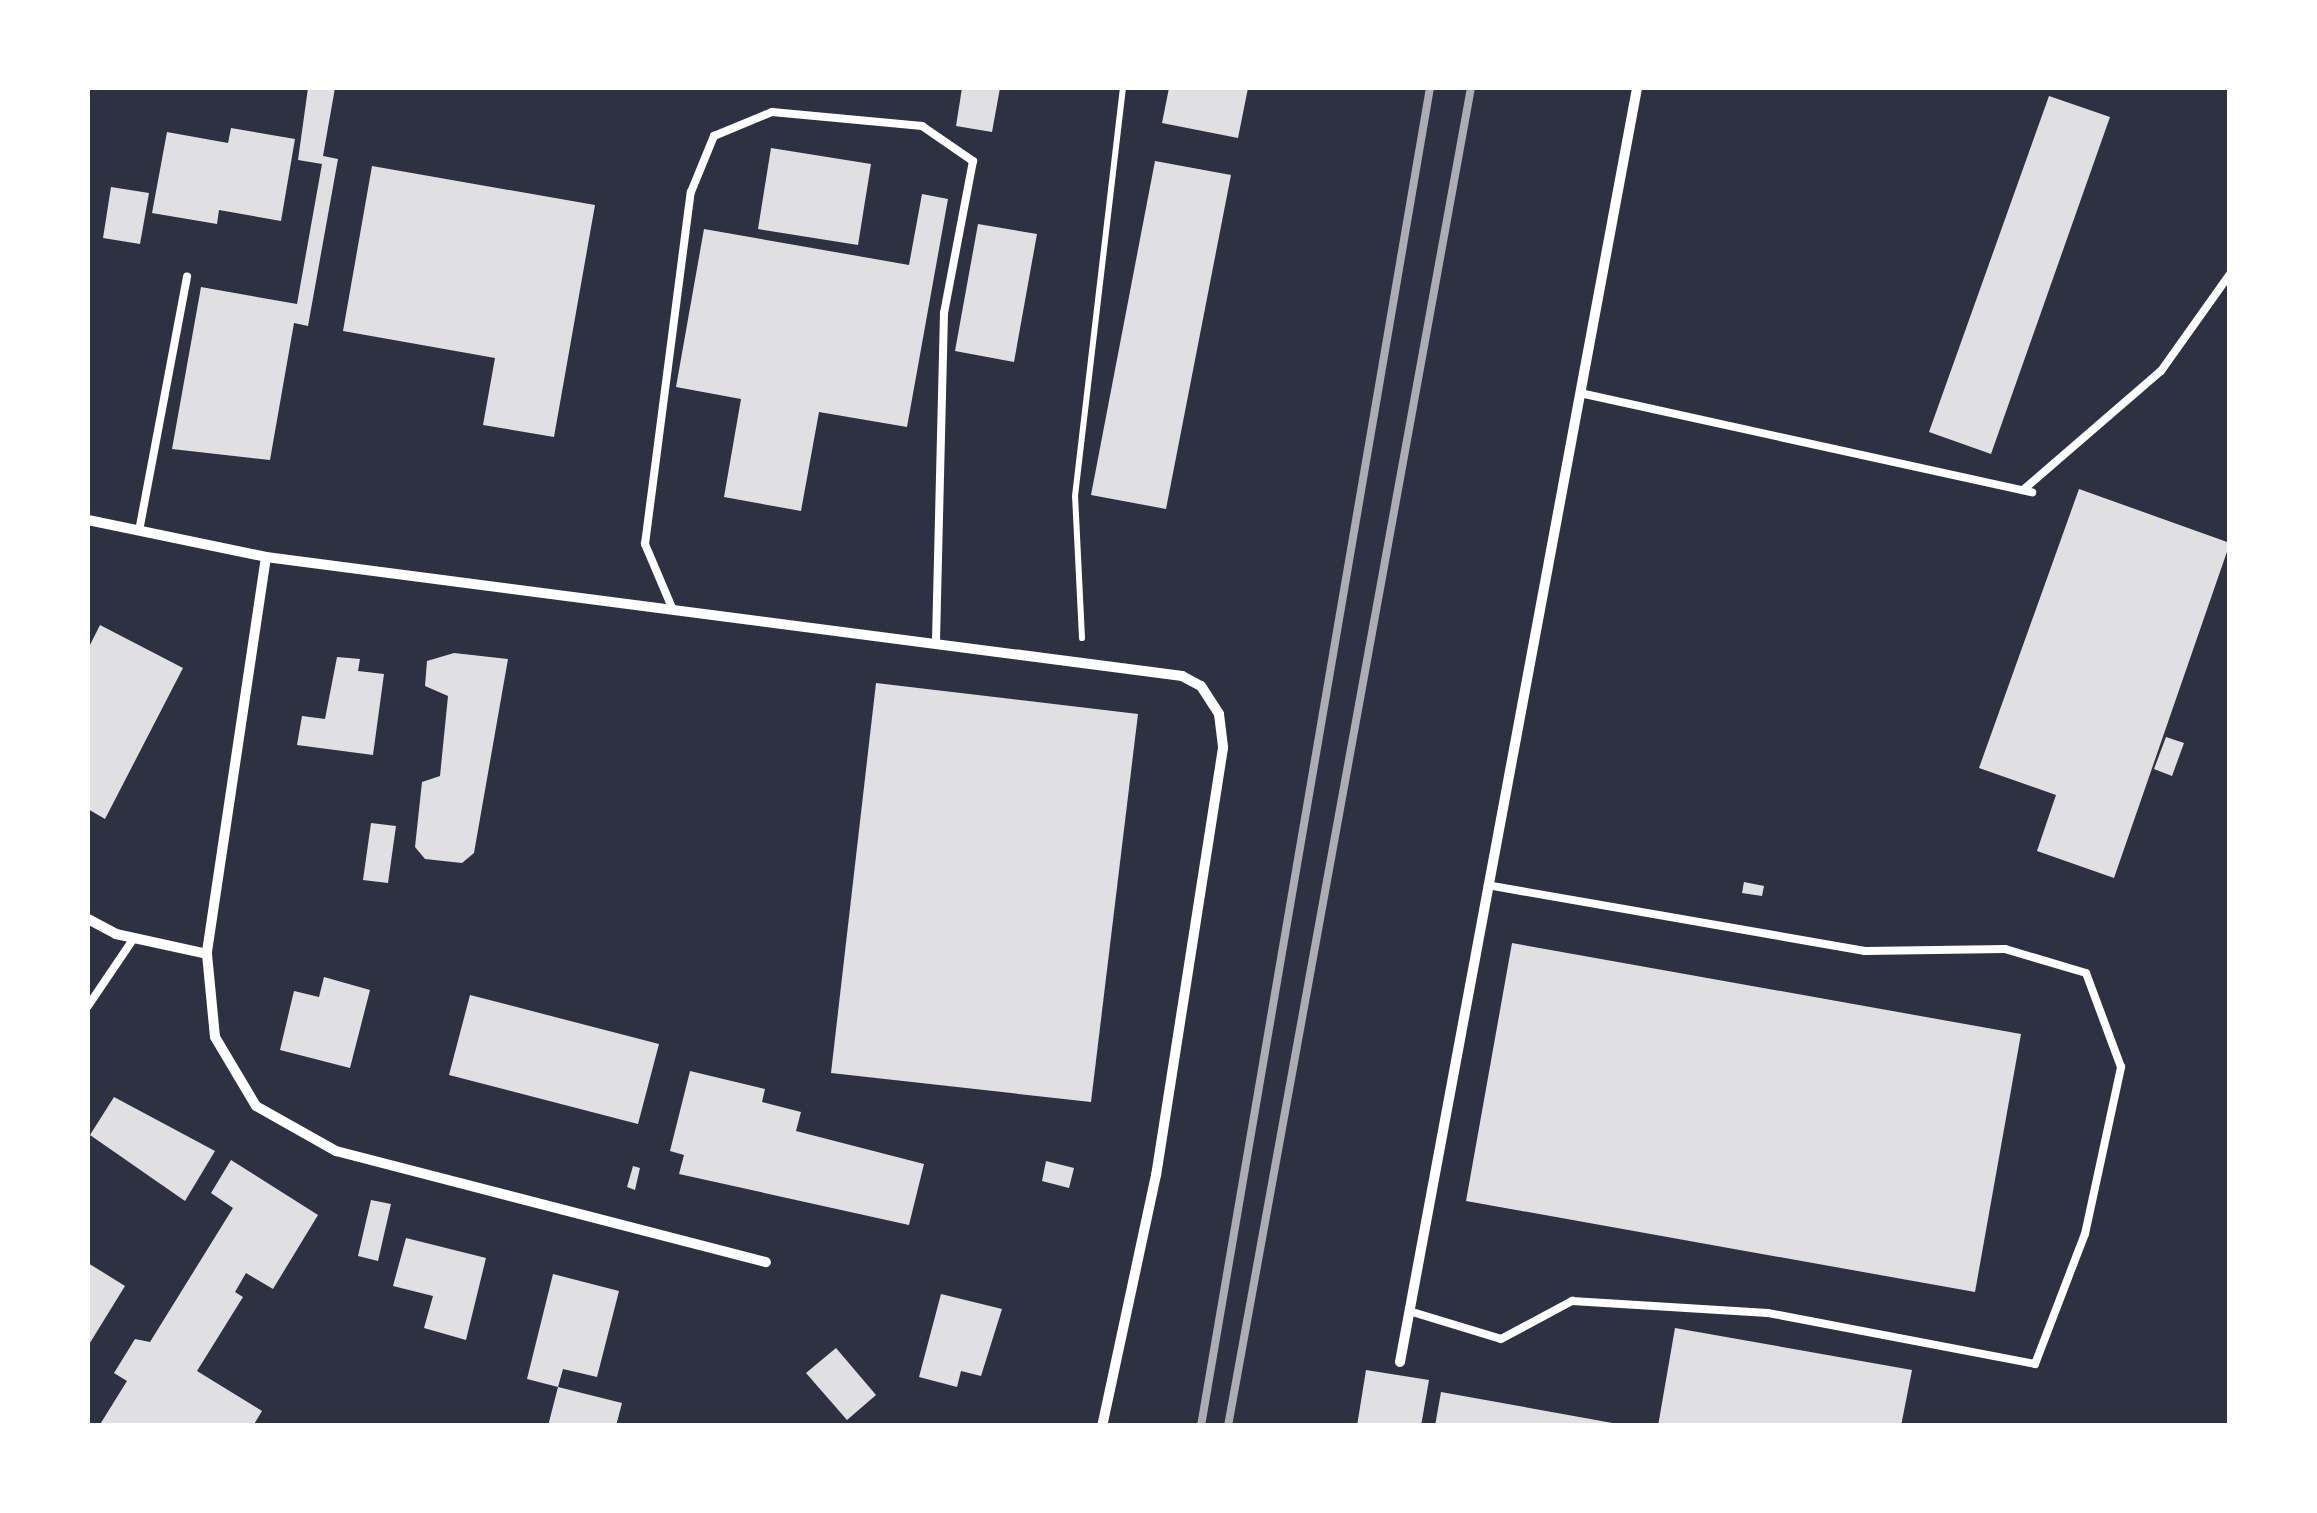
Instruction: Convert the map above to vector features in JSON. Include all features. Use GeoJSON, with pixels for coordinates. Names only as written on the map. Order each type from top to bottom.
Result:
{"type":"FeatureCollection","features":[{"type":"Feature","properties":{"kind":"street"},"geometry":{"type":"LineString","coordinates":[[1400,1362],[1637,88]]}},
{"type":"Feature","properties":{"kind":"street"},"geometry":{"type":"LineString","coordinates":[[88,520],[266,557],[1083,662],[1182,676],[1201,686],[1219,714],[1224,748],[1156,1175],[1102,1426]]}},
{"type":"Feature","properties":{"kind":"street"},"geometry":{"type":"LineString","coordinates":[[266,557],[207,954],[214,1036],[256,1106],[336,1150],[766,1262]]}},
{"type":"Feature","properties":{"kind":"street"},"geometry":{"type":"LineString","coordinates":[[88,919],[134,938],[207,954]]}},
{"type":"Feature","properties":{"kind":"lane"},"geometry":{"type":"LineString","coordinates":[[673,610],[645,544],[691,192],[714,136],[772,112],[922,126],[973,161],[944,312],[936,644]]}},
{"type":"Feature","properties":{"kind":"lane"},"geometry":{"type":"LineString","coordinates":[[1580,392],[2028,491],[2161,370],[2230,274]]}},
{"type":"Feature","properties":{"kind":"lane"},"geometry":{"type":"LineString","coordinates":[[139,531],[187,276]]}},
{"type":"Feature","properties":{"kind":"lane"},"geometry":{"type":"LineString","coordinates":[[1409,1311],[1501,1339],[1572,1300],[1768,1313],[2034,1364],[2085,1234],[2121,1067],[2086,973],[2005,948],[1865,952],[1488,884]]}},
{"type":"Feature","properties":{"kind":"lane"},"geometry":{"type":"LineString","coordinates":[[88,1006],[134,938]]}},
{"type":"Feature","properties":{"kind":"path"},"geometry":{"type":"LineString","coordinates":[[1083,662],[1075,496],[1124,88]]}},
{"type":"Feature","properties":{"kind":"building"},"geometry":{"type":"Polygon","coordinates":[[[308,88],[335,88],[323,156],[338,159],[308,326],[294,323],[270,460],[172,449],[201,287],[297,304],[322,164],[298,160],[308,88]]]}},
{"type":"Feature","properties":{"kind":"building"},"geometry":{"type":"Polygon","coordinates":[[[962,88],[1000,88],[992,132],[956,126],[962,88]]]}},
{"type":"Feature","properties":{"kind":"building"},"geometry":{"type":"Polygon","coordinates":[[[1169,88],[1248,88],[1238,138],[1162,123],[1169,88]]]}},
{"type":"Feature","properties":{"kind":"building"},"geometry":{"type":"Polygon","coordinates":[[[2049,96],[2110,117],[1991,454],[1929,432],[2049,96]]]}},
{"type":"Feature","properties":{"kind":"building"},"geometry":{"type":"Polygon","coordinates":[[[231,128],[295,139],[281,221],[219,210],[217,224],[152,213],[167,132],[228,143],[231,128]]]}},
{"type":"Feature","properties":{"kind":"building"},"geometry":{"type":"Polygon","coordinates":[[[771,148],[871,164],[858,245],[758,229],[771,148]]]}},
{"type":"Feature","properties":{"kind":"building"},"geometry":{"type":"Polygon","coordinates":[[[1155,161],[1231,175],[1166,509],[1091,495],[1155,161]]]}},
{"type":"Feature","properties":{"kind":"building"},"geometry":{"type":"Polygon","coordinates":[[[372,166],[595,205],[554,437],[483,425],[495,358],[343,331],[372,166]]]}},
{"type":"Feature","properties":{"kind":"building"},"geometry":{"type":"Polygon","coordinates":[[[111,187],[149,193],[140,244],[103,238],[111,187]]]}},
{"type":"Feature","properties":{"kind":"building"},"geometry":{"type":"Polygon","coordinates":[[[922,194],[948,199],[907,427],[819,412],[801,511],[724,497],[741,399],[676,387],[704,229],[909,265],[922,194]]]}},
{"type":"Feature","properties":{"kind":"building"},"geometry":{"type":"Polygon","coordinates":[[[978,224],[1037,234],[1014,362],[955,351],[978,224]]]}},
{"type":"Feature","properties":{"kind":"building"},"geometry":{"type":"Polygon","coordinates":[[[2079,489],[2230,543],[2114,878],[2037,851],[2056,795],[1979,768],[2079,489]]]}},
{"type":"Feature","properties":{"kind":"building"},"geometry":{"type":"Polygon","coordinates":[[[100,625],[183,668],[105,819],[88,809],[88,649],[100,625]]]}},
{"type":"Feature","properties":{"kind":"building"},"geometry":{"type":"Polygon","coordinates":[[[454,653],[508,659],[474,853],[462,863],[425,859],[415,847],[422,782],[440,776],[448,696],[425,686],[427,661],[454,653]]]}},
{"type":"Feature","properties":{"kind":"building"},"geometry":{"type":"Polygon","coordinates":[[[337,657],[360,659],[358,671],[384,674],[373,755],[297,745],[302,716],[325,719],[337,657]]]}},
{"type":"Feature","properties":{"kind":"building"},"geometry":{"type":"Polygon","coordinates":[[[876,683],[1138,714],[1091,1102],[831,1073],[876,683]]]}},
{"type":"Feature","properties":{"kind":"building"},"geometry":{"type":"Polygon","coordinates":[[[2166,737],[2184,743],[2172,776],[2154,769],[2166,737]]]}},
{"type":"Feature","properties":{"kind":"building"},"geometry":{"type":"Polygon","coordinates":[[[371,823],[396,826],[388,883],[363,880],[371,823]]]}},
{"type":"Feature","properties":{"kind":"building"},"geometry":{"type":"Polygon","coordinates":[[[1744,882],[1764,886],[1762,896],[1742,893],[1744,882]]]}},
{"type":"Feature","properties":{"kind":"building"},"geometry":{"type":"Polygon","coordinates":[[[1512,943],[2021,1034],[1975,1292],[1466,1201],[1512,943]]]}},
{"type":"Feature","properties":{"kind":"building"},"geometry":{"type":"Polygon","coordinates":[[[324,977],[370,990],[350,1068],[280,1050],[294,991],[319,997],[324,977]]]}},
{"type":"Feature","properties":{"kind":"building"},"geometry":{"type":"Polygon","coordinates":[[[470,995],[659,1044],[638,1124],[449,1075],[470,995]]]}},
{"type":"Feature","properties":{"kind":"building"},"geometry":{"type":"Polygon","coordinates":[[[690,1071],[765,1089],[762,1102],[801,1112],[796,1131],[924,1164],[909,1225],[679,1174],[684,1155],[670,1151],[690,1071]]]}},
{"type":"Feature","properties":{"kind":"building"},"geometry":{"type":"Polygon","coordinates":[[[114,1097],[215,1151],[185,1201],[90,1135],[114,1097]]]}},
{"type":"Feature","properties":{"kind":"building"},"geometry":{"type":"Polygon","coordinates":[[[231,1160],[318,1215],[273,1289],[246,1273],[235,1292],[243,1297],[197,1371],[262,1411],[253,1426],[99,1426],[127,1381],[114,1373],[135,1339],[150,1342],[233,1208],[211,1193],[231,1160]]]}},
{"type":"Feature","properties":{"kind":"building"},"geometry":{"type":"Polygon","coordinates":[[[1046,1161],[1074,1168],[1069,1188],[1042,1181],[1046,1161]]]}},
{"type":"Feature","properties":{"kind":"building"},"geometry":{"type":"Polygon","coordinates":[[[633,1166],[640,1168],[635,1190],[627,1187],[633,1166]]]}},
{"type":"Feature","properties":{"kind":"building"},"geometry":{"type":"Polygon","coordinates":[[[371,1200],[391,1204],[378,1261],[358,1256],[371,1200]]]}},
{"type":"Feature","properties":{"kind":"building"},"geometry":{"type":"Polygon","coordinates":[[[406,1238],[486,1258],[466,1340],[424,1328],[433,1296],[393,1286],[406,1238]]]}},
{"type":"Feature","properties":{"kind":"building"},"geometry":{"type":"Polygon","coordinates":[[[88,1263],[125,1286],[88,1346],[88,1263]]]}},
{"type":"Feature","properties":{"kind":"building"},"geometry":{"type":"Polygon","coordinates":[[[553,1274],[619,1291],[597,1377],[563,1369],[558,1387],[527,1379],[553,1274]]]}},
{"type":"Feature","properties":{"kind":"building"},"geometry":{"type":"Polygon","coordinates":[[[941,1294],[1002,1309],[981,1376],[961,1371],[957,1387],[919,1377],[941,1294]]]}},
{"type":"Feature","properties":{"kind":"building"},"geometry":{"type":"Polygon","coordinates":[[[1675,1328],[1912,1370],[1901,1426],[1658,1426],[1675,1328]]]}},
{"type":"Feature","properties":{"kind":"building"},"geometry":{"type":"Polygon","coordinates":[[[836,1348],[876,1395],[847,1420],[806,1373],[836,1348]]]}},
{"type":"Feature","properties":{"kind":"building"},"geometry":{"type":"Polygon","coordinates":[[[1366,1370],[1429,1380],[1421,1426],[1357,1426],[1366,1370]]]}},
{"type":"Feature","properties":{"kind":"building"},"geometry":{"type":"Polygon","coordinates":[[[558,1387],[622,1403],[616,1426],[548,1426],[558,1387]]]}},
{"type":"Feature","properties":{"kind":"building"},"geometry":{"type":"Polygon","coordinates":[[[1441,1392],[1618,1424],[1618,1426],[1435,1426],[1441,1392]]]}},
{"type":"Feature","properties":{"kind":"railway"},"geometry":{"type":"LineString","coordinates":[[1201,1426],[1430,88]]}},
{"type":"Feature","properties":{"kind":"railway"},"geometry":{"type":"LineString","coordinates":[[1228,1426],[1471,88]]}}]}
